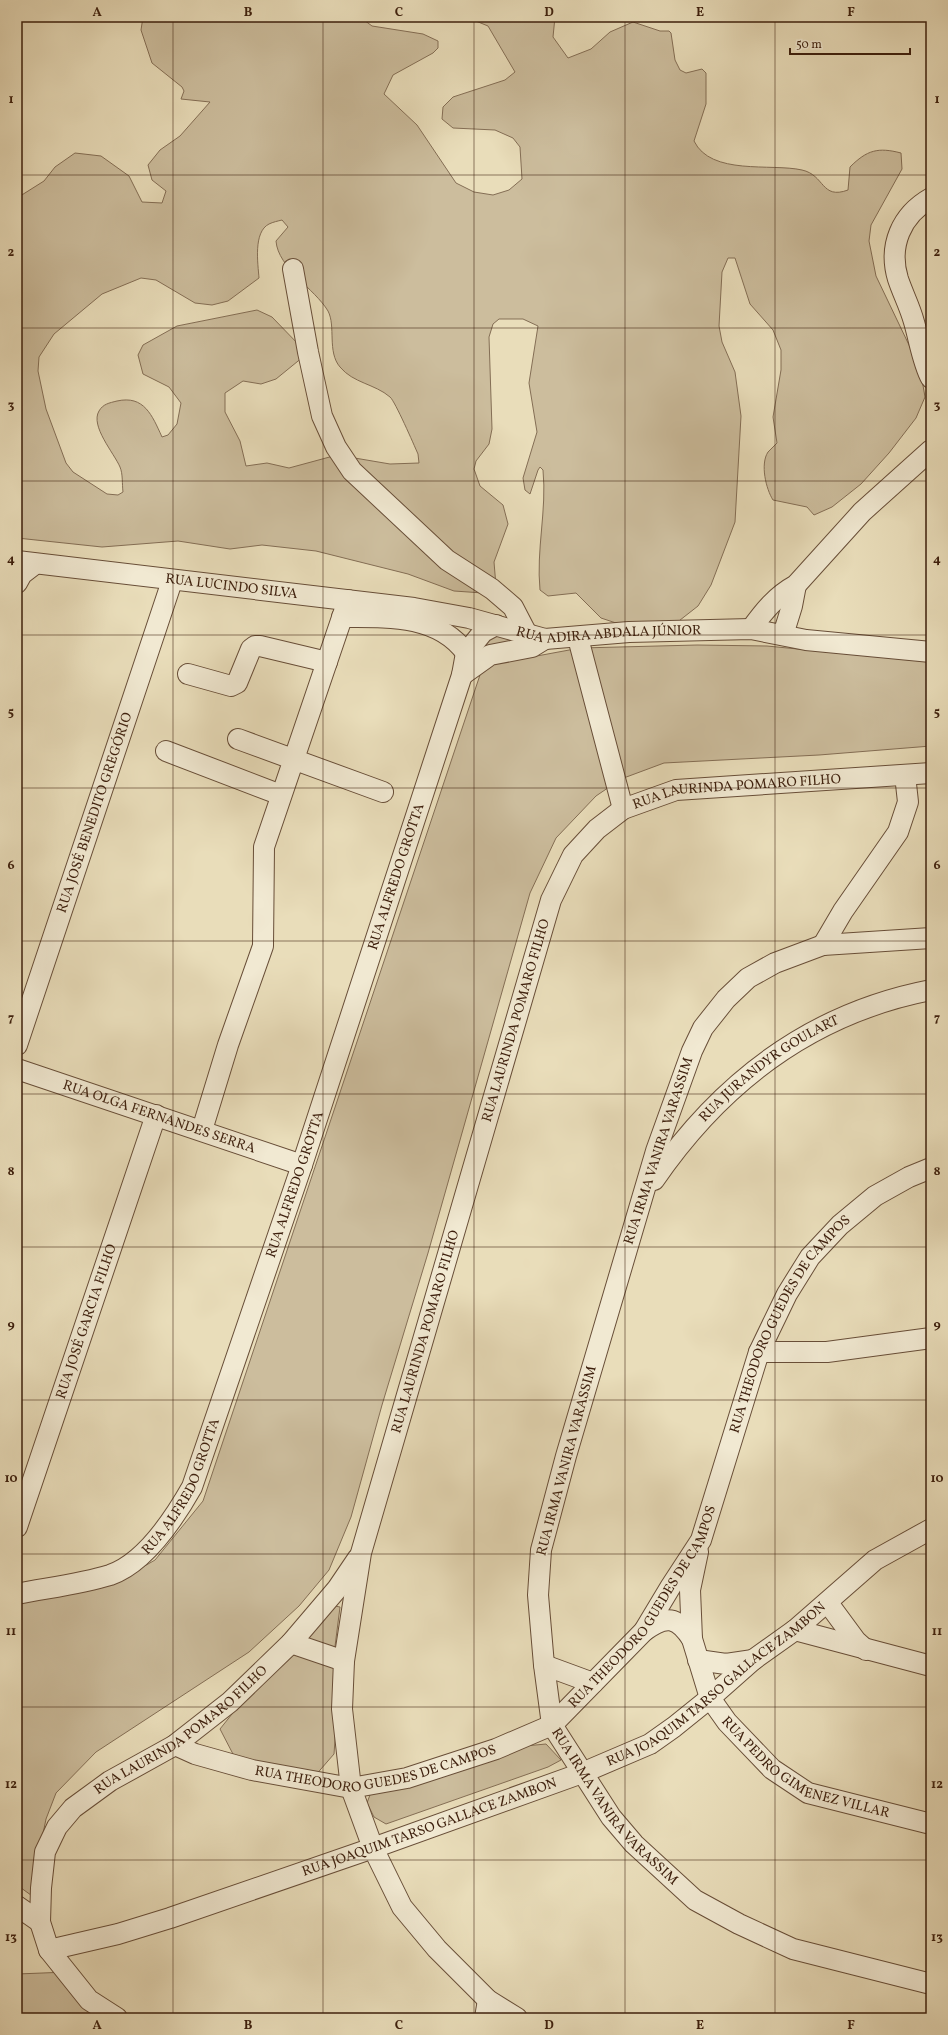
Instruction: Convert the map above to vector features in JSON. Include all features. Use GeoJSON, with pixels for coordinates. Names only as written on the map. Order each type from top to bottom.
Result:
{"type":"FeatureCollection","features":[{"type":"Feature","properties":{"kind":"street"},"geometry":{"type":"LineString","coordinates":[[931,198],[912,212],[902,226],[894,250],[898,278],[908,303],[931,378]]}},
{"type":"Feature","properties":{"kind":"street"},"geometry":{"type":"LineString","coordinates":[[293,269],[308,352],[322,416],[336,447],[352,471],[447,560],[492,589],[514,608],[536,637],[532,647],[490,655],[462,675]]}},
{"type":"Feature","properties":{"kind":"street"},"geometry":{"type":"LineString","coordinates":[[751,629],[766,608],[782,592],[796,585],[862,512],[931,450]]}},
{"type":"Feature","properties":{"kind":"street"},"geometry":{"type":"LineString","coordinates":[[17,583],[26,562]]}},
{"type":"Feature","properties":{"kind":"street","name":"RUA LUCINDO SILVA"},"geometry":{"type":"LineString","coordinates":[[26,562],[172,581],[345,609],[414,608],[469,618]]}},
{"type":"Feature","properties":{"kind":"street","name":"RUA JOSÉ BENEDITO GREGÓRIO"},"geometry":{"type":"LineString","coordinates":[[17,1045],[172,581]]}},
{"type":"Feature","properties":{"kind":"street"},"geometry":{"type":"LineString","coordinates":[[783,635],[792,606],[796,585]]}},
{"type":"Feature","properties":{"kind":"street"},"geometry":{"type":"LineString","coordinates":[[202,1130],[228,1044],[263,946],[264,847],[345,609],[407,619],[436,628],[452,637],[466,653]]}},
{"type":"Feature","properties":{"kind":"street"},"geometry":{"type":"LineString","coordinates":[[445,613],[457,623],[465,637],[466,653]]}},
{"type":"Feature","properties":{"kind":"street","name":"RUA ADIRA ABDALA JÚNIOR"},"geometry":{"type":"LineString","coordinates":[[469,618],[536,637],[578,638],[629,632],[751,629],[806,640],[931,652]]}},
{"type":"Feature","properties":{"kind":"street","name":"RUA ALFREDO GROTTA"},"geometry":{"type":"LineString","coordinates":[[17,1594],[111,1574],[131,1563],[175,1516],[192,1487],[302,1165],[462,675],[466,653],[482,632],[496,625]]}},
{"type":"Feature","properties":{"kind":"street"},"geometry":{"type":"LineString","coordinates":[[578,638],[623,808]]}},
{"type":"Feature","properties":{"kind":"street"},"geometry":{"type":"LineString","coordinates":[[188,674],[231,686],[237,683],[251,649],[255,646],[327,662]]}},
{"type":"Feature","properties":{"kind":"street"},"geometry":{"type":"LineString","coordinates":[[238,739],[383,792]]}},
{"type":"Feature","properties":{"kind":"street"},"geometry":{"type":"LineString","coordinates":[[166,751],[281,795]]}},
{"type":"Feature","properties":{"kind":"street","name":"RUA LAURINDA POMARO FILHO"},"geometry":{"type":"LineString","coordinates":[[517,2018],[486,2009],[402,1907],[373,1848],[352,1788],[342,1709],[344,1661],[361,1553],[551,900],[573,855],[596,829],[623,808],[676,790],[931,773]]}},
{"type":"Feature","properties":{"kind":"street"},"geometry":{"type":"LineString","coordinates":[[823,946],[843,911],[898,832],[908,802],[905,775]]}},
{"type":"Feature","properties":{"kind":"street","name":"RUA IRMA VANIRA VARASSIM"},"geometry":{"type":"LineString","coordinates":[[931,938],[823,946],[775,962],[748,978],[726,999],[703,1028],[689,1058],[656,1151],[566,1456],[541,1550],[538,1595],[544,1665],[552,1725],[611,1817],[634,1844],[695,1900],[739,1924],[793,1949],[931,1984]]}},
{"type":"Feature","properties":{"kind":"street","name":"RUA JURANDYR GOULART"},"geometry":{"type":"LineString","coordinates":[[642,1197],[672,1154],[693,1128],[750,1072],[796,1042],[848,1014],[899,996],[931,990]]}},
{"type":"Feature","properties":{"kind":"street","name":"RUA OLGA FERNANDES SERRA"},"geometry":{"type":"LineString","coordinates":[[17,1069],[202,1130],[302,1165]]}},
{"type":"Feature","properties":{"kind":"street","name":"RUA JOSÉ GARCIA FILHO"},"geometry":{"type":"LineString","coordinates":[[17,1527],[156,1115]]}},
{"type":"Feature","properties":{"kind":"street","name":"RUA THEODORO GUEDES DE CAMPOS"},"geometry":{"type":"LineString","coordinates":[[701,1540],[759,1352],[787,1294],[810,1257],[840,1225],[875,1196],[909,1177],[931,1168]]}},
{"type":"Feature","properties":{"kind":"street"},"geometry":{"type":"LineString","coordinates":[[759,1352],[827,1352],[931,1338]]}},
{"type":"Feature","properties":{"kind":"street","name":"RUA JOAQUIM TARSO GALLACE ZAMBON"},"geometry":{"type":"LineString","coordinates":[[49,1950],[118,1934],[373,1848],[582,1773],[650,1744],[710,1698],[753,1660],[795,1630],[828,1603],[875,1560],[931,1529]]}},
{"type":"Feature","properties":{"kind":"street","name":"RUA PEDRO GIMENEZ VILLAR"},"geometry":{"type":"LineString","coordinates":[[701,1540],[680,1588],[692,1639],[710,1698],[727,1722],[772,1769],[808,1793],[931,1824]]}},
{"type":"Feature","properties":{"kind":"street","name":"RUA LAURINDA POMARO FILHO"},"geometry":{"type":"LineString","coordinates":[[49,1950],[40,1922],[41,1888],[45,1852],[57,1827],[73,1808],[110,1781],[175,1745],[230,1702],[291,1643],[337,1589],[361,1553]]}},
{"type":"Feature","properties":{"kind":"street","name":"RUA THEODORO GUEDES DE CAMPOS"},"geometry":{"type":"LineString","coordinates":[[175,1745],[195,1754],[252,1770],[352,1788],[407,1778],[496,1748],[552,1725],[644,1631],[680,1588]]}},
{"type":"Feature","properties":{"kind":"street"},"geometry":{"type":"LineString","coordinates":[[828,1603],[856,1641],[866,1650]]}},
{"type":"Feature","properties":{"kind":"street"},"geometry":{"type":"LineString","coordinates":[[644,1631],[665,1619],[673,1620],[685,1628],[692,1639]]}},
{"type":"Feature","properties":{"kind":"street"},"geometry":{"type":"LineString","coordinates":[[795,1630],[931,1666]]}},
{"type":"Feature","properties":{"kind":"street"},"geometry":{"type":"LineString","coordinates":[[291,1643],[344,1661]]}},
{"type":"Feature","properties":{"kind":"street"},"geometry":{"type":"LineString","coordinates":[[698,1660],[726,1664],[753,1660]]}},
{"type":"Feature","properties":{"kind":"street"},"geometry":{"type":"LineString","coordinates":[[544,1665],[593,1683]]}},
{"type":"Feature","properties":{"kind":"street"},"geometry":{"type":"LineString","coordinates":[[17,1906],[40,1922]]}},
{"type":"Feature","properties":{"kind":"street"},"geometry":{"type":"LineString","coordinates":[[49,1950],[89,2000],[117,2018]]}},
{"type":"Feature","properties":{"kind":"shaded area"},"geometry":{"type":"Polygon","coordinates":[[[143,17],[360,17],[372,26],[423,34],[438,41],[438,48],[433,53],[393,75],[384,94],[417,125],[456,183],[474,192],[493,195],[509,190],[522,179],[520,147],[513,138],[495,130],[453,128],[442,119],[443,107],[453,97],[505,80],[515,72],[488,26],[466,17],[555,17],[553,37],[568,58],[591,49],[610,32],[633,22],[660,31],[669,31],[671,33],[675,60],[680,70],[686,73],[702,69],[706,73],[706,104],[694,141],[702,152],[714,159],[727,164],[743,166],[802,170],[815,177],[833,192],[839,192],[848,190],[850,167],[862,157],[873,151],[879,150],[901,153],[902,169],[871,225],[869,241],[876,276],[920,368],[925,397],[916,418],[889,453],[861,484],[832,507],[814,515],[807,507],[773,500],[766,483],[764,463],[768,452],[777,443],[773,417],[781,370],[781,350],[773,330],[750,304],[735,258],[728,258],[722,272],[719,326],[722,342],[735,372],[741,416],[735,522],[711,585],[698,606],[675,624],[631,628],[601,618],[576,593],[548,596],[540,590],[539,560],[544,500],[543,470],[540,467],[538,470],[530,494],[525,490],[523,478],[537,432],[529,383],[538,326],[523,319],[499,319],[493,324],[489,337],[492,429],[489,444],[476,461],[474,469],[480,486],[503,505],[508,524],[494,562],[496,586],[483,593],[454,591],[408,574],[316,551],[262,545],[230,549],[178,541],[102,547],[17,538],[17,437],[19,435],[17,433],[17,198],[44,181],[55,167],[75,153],[101,156],[129,176],[142,202],[162,203],[166,191],[152,180],[148,165],[160,150],[180,136],[210,102],[181,99],[184,91],[182,87],[152,63],[141,30],[143,17]],[[282,220],[271,223],[264,228],[259,241],[258,249],[259,278],[228,301],[212,305],[195,303],[156,280],[141,278],[102,294],[54,334],[39,357],[38,371],[46,409],[66,463],[73,472],[107,494],[118,495],[123,492],[120,467],[100,432],[98,424],[97,417],[99,411],[106,404],[126,400],[134,401],[140,404],[146,408],[155,421],[162,437],[168,435],[177,424],[181,403],[169,387],[143,374],[138,355],[143,345],[177,326],[257,310],[272,317],[301,347],[303,357],[276,379],[261,384],[243,381],[225,393],[225,412],[240,441],[246,466],[267,463],[289,468],[337,455],[390,464],[419,463],[418,454],[400,414],[390,397],[378,389],[351,377],[336,361],[328,311],[290,269],[278,251],[276,241],[288,227],[282,220]]]}},
{"type":"Feature","properties":{"kind":"shaded area"},"geometry":{"type":"Polygon","coordinates":[[[485,632],[527,641],[471,656],[485,632]]]}},
{"type":"Feature","properties":{"kind":"shaded area"},"geometry":{"type":"Polygon","coordinates":[[[697,645],[767,646],[931,662],[931,746],[819,755],[664,763],[621,779],[596,796],[556,838],[530,893],[428,1253],[382,1405],[351,1517],[329,1570],[299,1606],[249,1652],[96,1752],[56,1793],[46,1819],[38,1858],[35,1898],[17,1885],[17,1600],[117,1582],[155,1560],[203,1501],[483,666],[580,648],[697,645]]]}},
{"type":"Feature","properties":{"kind":"shaded area"},"geometry":{"type":"Polygon","coordinates":[[[335,1606],[340,1607],[333,1662],[337,1712],[334,1754],[314,1777],[234,1756],[220,1729],[240,1704],[335,1606]]]}},
{"type":"Feature","properties":{"kind":"shaded area"},"geometry":{"type":"Polygon","coordinates":[[[546,1744],[561,1760],[548,1767],[386,1824],[374,1817],[367,1803],[371,1792],[525,1746],[546,1744]]]}},
{"type":"Feature","properties":{"kind":"shaded area"},"geometry":{"type":"Polygon","coordinates":[[[68,1972],[117,2018],[17,2018],[17,1974],[68,1972]]]}}]}
